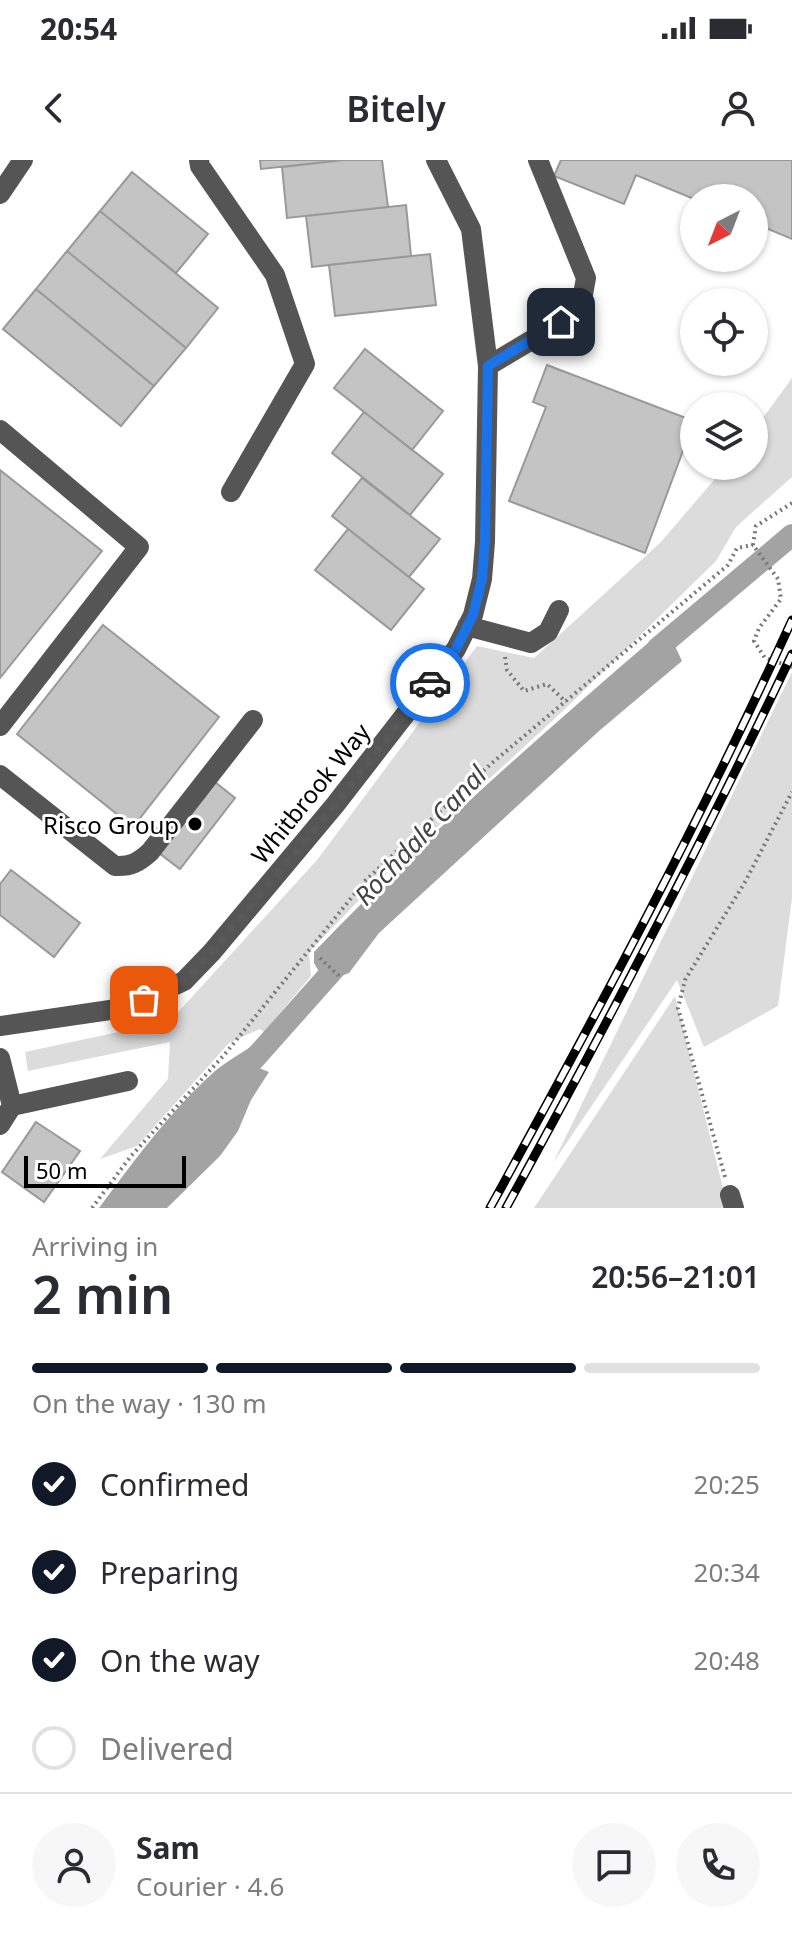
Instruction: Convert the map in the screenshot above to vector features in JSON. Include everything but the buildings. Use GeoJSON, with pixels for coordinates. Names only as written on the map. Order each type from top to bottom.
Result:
{"type":"FeatureCollection","features":[{"type":"Feature","properties":{"kind":"street"},"geometry":{"type":"LineString","coordinates":[[0,194],[23,160]]}},
{"type":"Feature","properties":{"kind":"street"},"geometry":{"type":"LineString","coordinates":[[199,160],[200,166],[275,275],[305,364],[231,492]]}},
{"type":"Feature","properties":{"kind":"street","name":"Whitbrook Way"},"geometry":{"type":"LineString","coordinates":[[0,1026],[110,1010],[144,1000],[184,981],[335,805],[456,649],[482,579],[488,366],[483,346],[471,229],[436,160]]}},
{"type":"Feature","properties":{"kind":"street"},"geometry":{"type":"LineString","coordinates":[[488,366],[580,311],[586,278],[538,160]]}},
{"type":"Feature","properties":{"kind":"street"},"geometry":{"type":"LineString","coordinates":[[0,430],[139,547],[0,726]]}},
{"type":"Feature","properties":{"kind":"street"},"geometry":{"type":"LineString","coordinates":[[467,626],[531,643],[548,632],[559,610]]}},
{"type":"Feature","properties":{"kind":"street"},"geometry":{"type":"LineString","coordinates":[[0,775],[115,866],[125,867],[138,863],[150,852],[253,720]]}},
{"type":"Feature","properties":{"kind":"street"},"geometry":{"type":"LineString","coordinates":[[0,1058],[12,1106]]}},
{"type":"Feature","properties":{"kind":"street"},"geometry":{"type":"LineString","coordinates":[[0,1125],[12,1106],[128,1081]]}},
{"type":"Feature","properties":{"kind":"path"},"geometry":{"type":"LineString","coordinates":[[792,503],[756,526],[753,545],[778,579],[781,599],[759,628],[754,641],[765,658],[792,667]]}},
{"type":"Feature","properties":{"kind":"path"},"geometry":{"type":"LineString","coordinates":[[92,1208],[131,1156],[225,1054],[365,881],[492,763],[728,565],[737,548],[753,545]]}},
{"type":"Feature","properties":{"kind":"path"},"geometry":{"type":"LineString","coordinates":[[507,670],[524,691],[547,684],[566,702]]}},
{"type":"Feature","properties":{"kind":"path"},"geometry":{"type":"LineString","coordinates":[[732,1202],[678,1008],[685,980],[745,882],[792,792]]}},
{"type":"Feature","properties":{"kind":"path"},"geometry":{"type":"LineString","coordinates":[[320,958],[339,976]]}},
{"type":"Feature","properties":{"kind":"shaded area"},"geometry":{"type":"Polygon","coordinates":[[[792,378],[792,477],[736,527],[716,561],[565,709],[368,891],[309,952],[311,976],[264,1032],[260,1029],[229,1043],[137,1146],[100,1159],[168,1079],[170,1042],[28,1071],[25,1052],[170,1021],[317,860],[477,646],[534,658],[660,543],[714,480],[768,480],[768,411],[792,378]]]}},
{"type":"Feature","properties":{"kind":"shaded area"},"geometry":{"type":"Polygon","coordinates":[[[676,627],[684,635],[675,646],[682,661],[599,731],[379,933],[349,973],[325,982],[314,963],[314,952],[355,910],[567,713],[655,637],[676,627]]]}},
{"type":"Feature","properties":{"kind":"shaded area"},"geometry":{"type":"Polygon","coordinates":[[[792,672],[792,898],[778,1006],[704,1047],[677,980],[553,1163],[792,672]]]}},
{"type":"Feature","properties":{"kind":"shaded area"},"geometry":{"type":"Polygon","coordinates":[[[675,996],[728,1208],[534,1208],[675,996]]]}},
{"type":"Feature","properties":{"kind":"shaded area"},"geometry":{"type":"Polygon","coordinates":[[[260,1038],[273,1049],[260,1062],[259,1068],[269,1072],[251,1100],[238,1131],[220,1156],[167,1208],[99,1208],[183,1102],[215,1071],[260,1038]]]}},
{"type":"Feature","properties":{"kind":"waterway","name":"Rochdale Canal"},"geometry":{"type":"LineString","coordinates":[[658,648],[792,535]]}},
{"type":"Feature","properties":{"kind":"waterway","name":"Rochdale Canal"},"geometry":{"type":"LineString","coordinates":[[247,1067],[344,958]]}},
{"type":"Feature","properties":{"kind":"railway"},"geometry":{"type":"LineString","coordinates":[[490,1208],[647,917],[792,620]]}},
{"type":"Feature","properties":{"kind":"railway"},"geometry":{"type":"LineString","coordinates":[[506,1208],[653,933],[792,654]]}},
{"type":"Feature","properties":{"kind":"way so far"},"geometry":{"type":"LineString","coordinates":[[144,1000],[184,981],[212,952],[335,805],[430,683]]}},
{"type":"Feature","properties":{"kind":"place","name":"Risco Group"},"geometry":{"type":"Point","coordinates":[195,824]}},
{"type":"Feature","properties":{"kind":"route"},"geometry":{"type":"LineString","coordinates":[[430,683],[456,649],[473,615],[482,579],[488,366],[561,322]]}}]}
